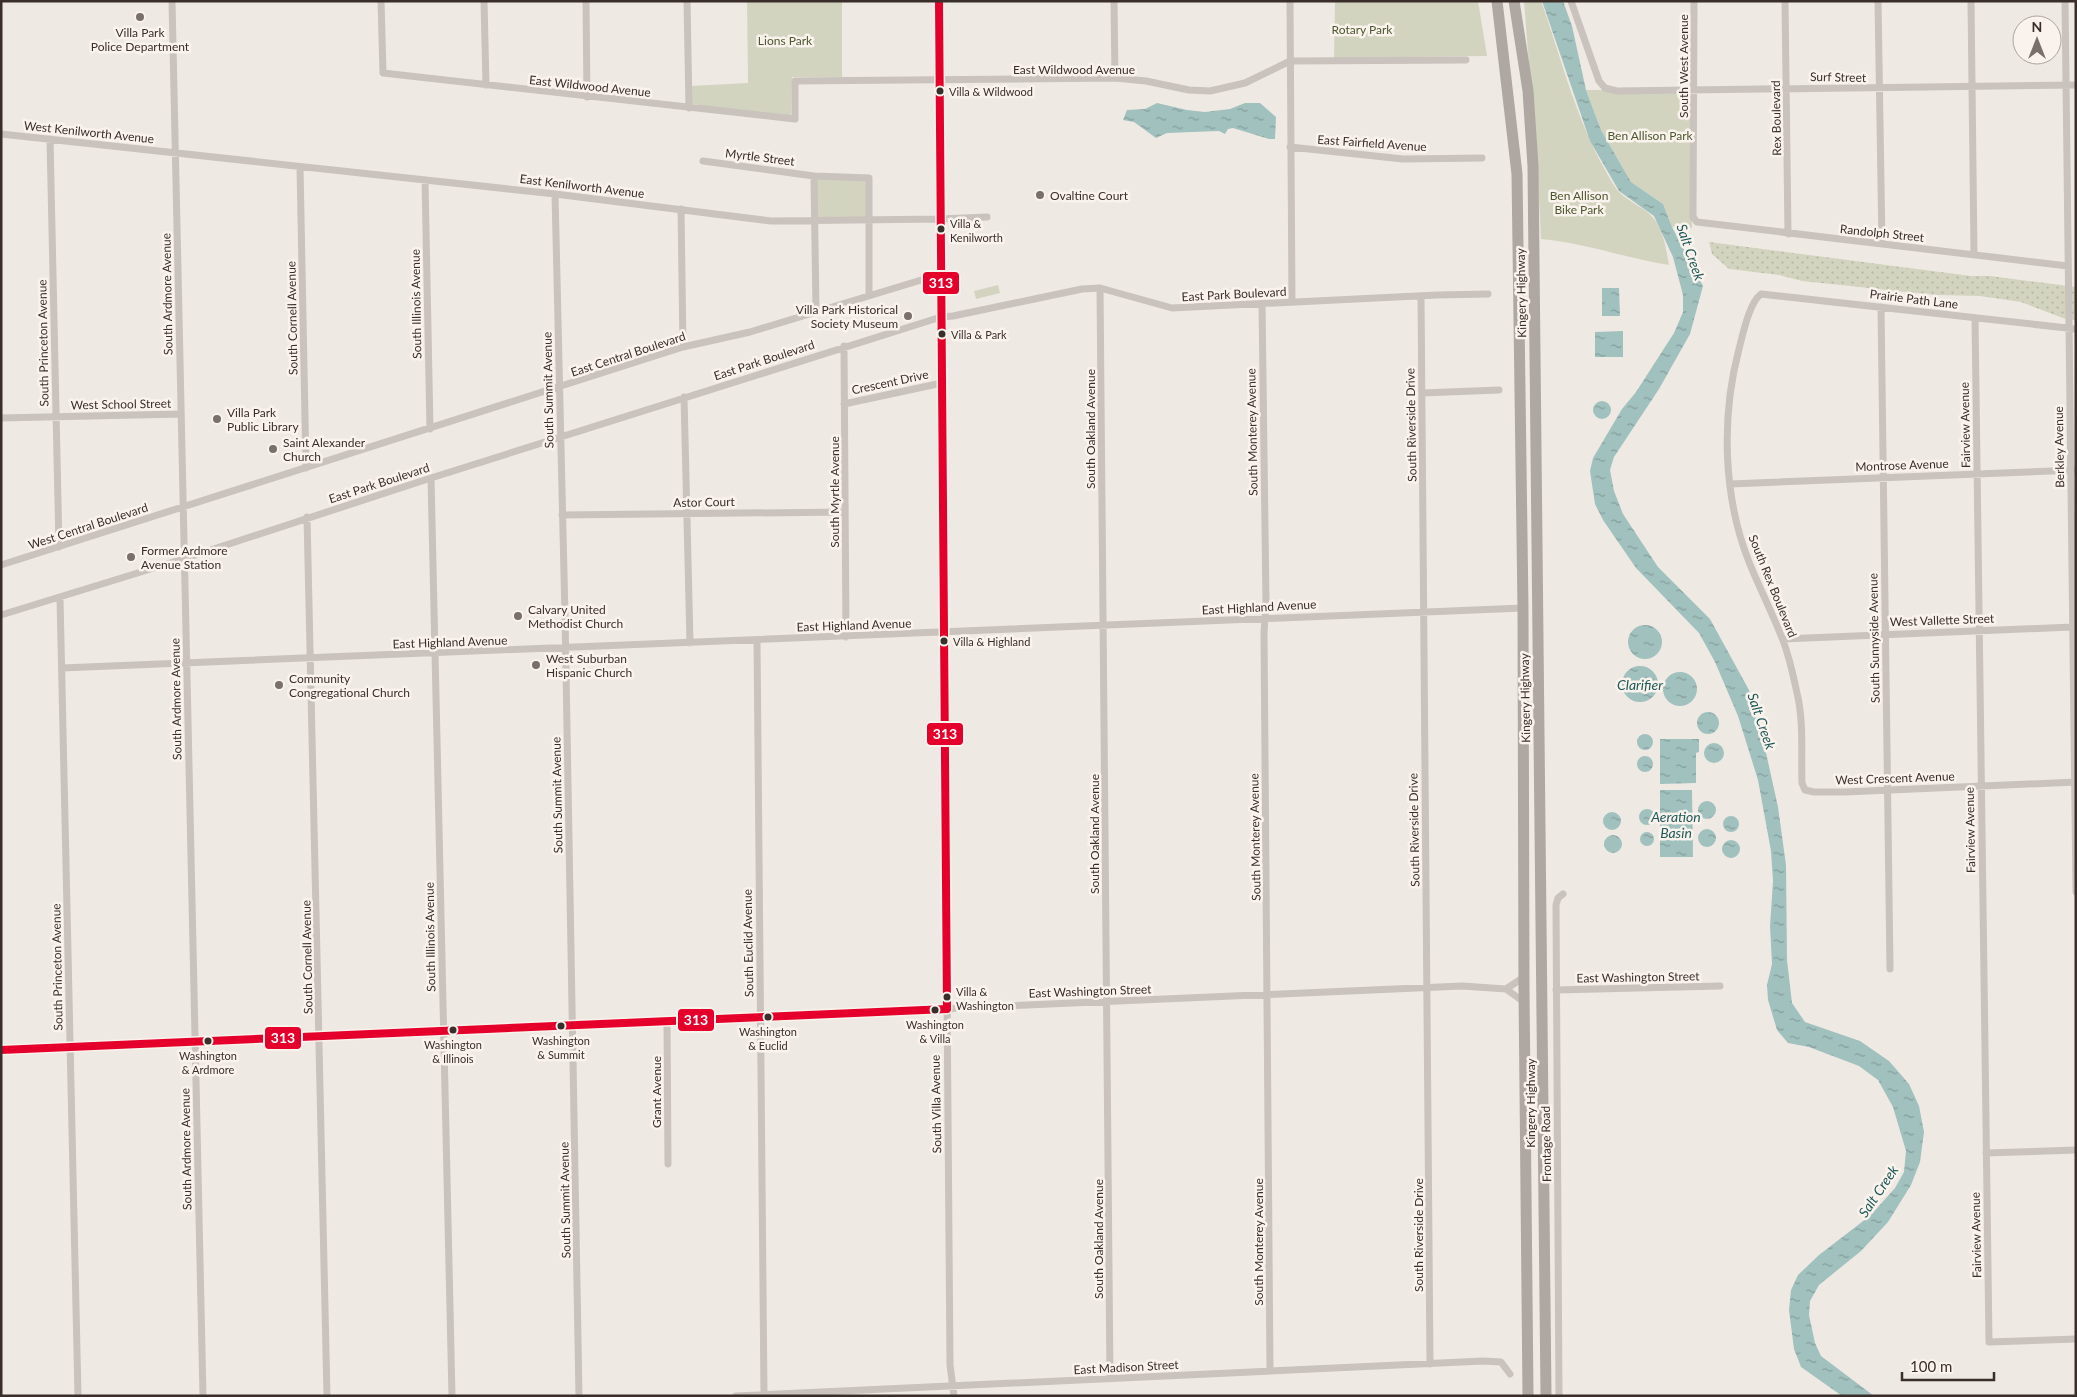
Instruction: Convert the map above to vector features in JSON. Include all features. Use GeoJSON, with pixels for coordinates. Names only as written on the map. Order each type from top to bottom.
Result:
{"type":"FeatureCollection","features":[{"type":"Feature","properties":{"kind":"highway","name":"Kingery Highway"},"geometry":{"type":"LineString","coordinates":[[1498,1],[1517,174],[1523,608],[1528,1396]]}},
{"type":"Feature","properties":{"kind":"highway","name":"Kingery Highway"},"geometry":{"type":"LineString","coordinates":[[1514,1],[1528,91],[1533,166],[1546,1396]]}},
{"type":"Feature","properties":{"kind":"street","name":"South Ardmore Avenue"},"geometry":{"type":"LineString","coordinates":[[172,1],[203,1396]]}},
{"type":"Feature","properties":{"kind":"street","name":"East Wildwood Avenue"},"geometry":{"type":"LineString","coordinates":[[381,1],[383,72],[587,97],[796,119],[795,81],[1115,78],[1146,81],[1189,90],[1210,91],[1245,83],[1290,62],[1466,60]]}},
{"type":"Feature","properties":{"kind":"street"},"geometry":{"type":"LineString","coordinates":[[484,1],[486,85]]}},
{"type":"Feature","properties":{"kind":"street"},"geometry":{"type":"LineString","coordinates":[[586,1],[587,97]]}},
{"type":"Feature","properties":{"kind":"street"},"geometry":{"type":"LineString","coordinates":[[687,1],[689,108]]}},
{"type":"Feature","properties":{"kind":"street","name":"South Villa Avenue"},"geometry":{"type":"LineString","coordinates":[[939,1],[946,1008],[950,1365],[954,1396]]}},
{"type":"Feature","properties":{"kind":"street"},"geometry":{"type":"LineString","coordinates":[[1114,1],[1115,78]]}},
{"type":"Feature","properties":{"kind":"street"},"geometry":{"type":"LineString","coordinates":[[1290,1],[1292,302]]}},
{"type":"Feature","properties":{"kind":"street","name":"Surf Street"},"geometry":{"type":"LineString","coordinates":[[1571,1],[1602,84],[1610,90],[2076,85]]}},
{"type":"Feature","properties":{"kind":"street","name":"South West Avenue"},"geometry":{"type":"LineString","coordinates":[[1694,1],[1694,221]]}},
{"type":"Feature","properties":{"kind":"street","name":"Rex Boulevard"},"geometry":{"type":"LineString","coordinates":[[1785,1],[1788,234]]}},
{"type":"Feature","properties":{"kind":"street"},"geometry":{"type":"LineString","coordinates":[[1878,1],[1882,244]]}},
{"type":"Feature","properties":{"kind":"street"},"geometry":{"type":"LineString","coordinates":[[1971,1],[1974,254]]}},
{"type":"Feature","properties":{"kind":"street","name":"Berkley Avenue"},"geometry":{"type":"LineString","coordinates":[[2065,1],[2066,85],[2072,212],[2068,266],[2072,328],[2076,892]]}},
{"type":"Feature","properties":{"kind":"street","name":"West Kenilworth Avenue"},"geometry":{"type":"LineString","coordinates":[[1,134],[175,153]]}},
{"type":"Feature","properties":{"kind":"street","name":"South Princeton Avenue"},"geometry":{"type":"LineString","coordinates":[[50,139],[59,547]]}},
{"type":"Feature","properties":{"kind":"street","name":"East Fairfield Avenue"},"geometry":{"type":"LineString","coordinates":[[1290,147],[1404,159],[1482,158]]}},
{"type":"Feature","properties":{"kind":"street","name":"East Kenilworth Avenue"},"geometry":{"type":"LineString","coordinates":[[175,153],[555,194],[770,221],[987,217]]}},
{"type":"Feature","properties":{"kind":"street","name":"Myrtle Street"},"geometry":{"type":"LineString","coordinates":[[704,161],[814,176],[869,178],[869,220]]}},
{"type":"Feature","properties":{"kind":"street","name":"South Cornell Avenue"},"geometry":{"type":"LineString","coordinates":[[300,167],[306,468]]}},
{"type":"Feature","properties":{"kind":"street"},"geometry":{"type":"LineString","coordinates":[[814,176],[816,311]]}},
{"type":"Feature","properties":{"kind":"street","name":"South Illinois Avenue"},"geometry":{"type":"LineString","coordinates":[[425,180],[430,429]]}},
{"type":"Feature","properties":{"kind":"street","name":"South Summit Avenue"},"geometry":{"type":"LineString","coordinates":[[555,194],[566,648],[579,1396]]}},
{"type":"Feature","properties":{"kind":"street"},"geometry":{"type":"LineString","coordinates":[[680,209],[683,347]]}},
{"type":"Feature","properties":{"kind":"street"},"geometry":{"type":"LineString","coordinates":[[869,220],[870,294]]}},
{"type":"Feature","properties":{"kind":"street","name":"Randolph Street"},"geometry":{"type":"LineString","coordinates":[[1694,221],[1708,225],[2068,266]]}},
{"type":"Feature","properties":{"kind":"street","name":"East Central Boulevard"},"geometry":{"type":"LineString","coordinates":[[182,508],[683,347],[750,332],[941,274]]}},
{"type":"Feature","properties":{"kind":"street","name":"East Park Boulevard"},"geometry":{"type":"LineString","coordinates":[[1,615],[184,559],[307,517],[560,436],[941,317],[1082,289],[1100,288],[1172,308],[1488,294]]}},
{"type":"Feature","properties":{"kind":"street","name":"South Oakland Avenue"},"geometry":{"type":"LineString","coordinates":[[1100,288],[1110,1380]]}},
{"type":"Feature","properties":{"kind":"street","name":"Prairie Path Lane"},"geometry":{"type":"LineString","coordinates":[[1754,302],[1761,294],[1767,293],[2072,328]]}},
{"type":"Feature","properties":{"kind":"street","name":"South Riverside Drive"},"geometry":{"type":"LineString","coordinates":[[1421,296],[1430,1364]]}},
{"type":"Feature","properties":{"kind":"street","name":"South Rex Boulevard"},"geometry":{"type":"LineString","coordinates":[[1754,302],[1738,352],[1730,399],[1728,433],[1730,484],[1746,554],[1782,639],[1800,705],[1802,783],[1805,790]]}},
{"type":"Feature","properties":{"kind":"street","name":"South Monterey Avenue"},"geometry":{"type":"LineString","coordinates":[[1262,304],[1270,1371]]}},
{"type":"Feature","properties":{"kind":"street","name":"South Sunnyside Avenue"},"geometry":{"type":"LineString","coordinates":[[1881,307],[1890,969]]}},
{"type":"Feature","properties":{"kind":"street","name":"Fairview Avenue"},"geometry":{"type":"LineString","coordinates":[[1975,318],[1989,1342],[2076,1339]]}},
{"type":"Feature","properties":{"kind":"street","name":"South Myrtle Avenue"},"geometry":{"type":"LineString","coordinates":[[844,346],[846,637]]}},
{"type":"Feature","properties":{"kind":"street","name":"Crescent Drive"},"geometry":{"type":"LineString","coordinates":[[844,404],[942,383]]}},
{"type":"Feature","properties":{"kind":"street"},"geometry":{"type":"LineString","coordinates":[[1422,392],[1499,390]]}},
{"type":"Feature","properties":{"kind":"street"},"geometry":{"type":"LineString","coordinates":[[684,397],[690,643]]}},
{"type":"Feature","properties":{"kind":"street","name":"West School Street"},"geometry":{"type":"LineString","coordinates":[[1,418],[181,414]]}},
{"type":"Feature","properties":{"kind":"street","name":"Montrose Avenue"},"geometry":{"type":"LineString","coordinates":[[1730,484],[2073,470]]}},
{"type":"Feature","properties":{"kind":"street","name":"South Illinois Avenue"},"geometry":{"type":"LineString","coordinates":[[431,478],[452,1396]]}},
{"type":"Feature","properties":{"kind":"street","name":"West Central Boulevard"},"geometry":{"type":"LineString","coordinates":[[1,565],[182,508]]}},
{"type":"Feature","properties":{"kind":"street","name":"Astor Court"},"geometry":{"type":"LineString","coordinates":[[562,515],[845,512]]}},
{"type":"Feature","properties":{"kind":"street","name":"South Cornell Avenue"},"geometry":{"type":"LineString","coordinates":[[307,517],[327,1396]]}},
{"type":"Feature","properties":{"kind":"street","name":"South Princeton Avenue"},"geometry":{"type":"LineString","coordinates":[[60,598],[78,1396]]}},
{"type":"Feature","properties":{"kind":"street","name":"East Highland Avenue"},"geometry":{"type":"LineString","coordinates":[[62,668],[757,641],[1424,610],[1523,608]]}},
{"type":"Feature","properties":{"kind":"street","name":"West Vallette Street"},"geometry":{"type":"LineString","coordinates":[[1782,639],[1978,630],[2073,631]]}},
{"type":"Feature","properties":{"kind":"street","name":"South Euclid Avenue"},"geometry":{"type":"LineString","coordinates":[[757,641],[764,1394]]}},
{"type":"Feature","properties":{"kind":"street","name":"West Crescent Avenue"},"geometry":{"type":"LineString","coordinates":[[1805,790],[1821,792],[2075,782]]}},
{"type":"Feature","properties":{"kind":"street","name":"Frontage Road"},"geometry":{"type":"LineString","coordinates":[[1559,1396],[1556,905],[1558,898],[1563,894]]}},
{"type":"Feature","properties":{"kind":"street"},"geometry":{"type":"LineString","coordinates":[[1524,977],[1506,989],[1524,1002]]}},
{"type":"Feature","properties":{"kind":"street","name":"East Washington Street"},"geometry":{"type":"LineString","coordinates":[[1,1050],[1462,986],[1506,989]]}},
{"type":"Feature","properties":{"kind":"street","name":"East Washington Street"},"geometry":{"type":"LineString","coordinates":[[1556,990],[1720,986]]}},
{"type":"Feature","properties":{"kind":"street","name":"Grant Avenue"},"geometry":{"type":"LineString","coordinates":[[667,1021],[668,1164]]}},
{"type":"Feature","properties":{"kind":"street"},"geometry":{"type":"LineString","coordinates":[[1986,1154],[2076,1150]]}},
{"type":"Feature","properties":{"kind":"street","name":"East Madison Street"},"geometry":{"type":"LineString","coordinates":[[736,1396],[858,1393],[953,1386],[1110,1380],[1482,1360],[1501,1362],[1510,1374]]}},
{"type":"Feature","properties":{"kind":"green space","name":"Lions Park"},"geometry":{"type":"Polygon","coordinates":[[[747,1],[842,1],[842,77],[792,77],[791,116],[691,106],[691,86],[748,83],[747,1]]]}},
{"type":"Feature","properties":{"kind":"green space","name":"Rotary Park"},"geometry":{"type":"Polygon","coordinates":[[[1335,1],[1478,1],[1487,56],[1334,58],[1335,1]]]}},
{"type":"Feature","properties":{"kind":"green space","name":"Ben Allison Bike Park"},"geometry":{"type":"Polygon","coordinates":[[[1524,1],[1541,1],[1569,86],[1594,148],[1618,191],[1646,211],[1657,224],[1664,241],[1669,265],[1541,239],[1524,1]]]}},
{"type":"Feature","properties":{"kind":"green space","name":"Ben Allison Park"},"geometry":{"type":"Polygon","coordinates":[[[1586,90],[1603,90],[1624,94],[1690,94],[1692,228],[1672,227],[1663,204],[1631,182],[1601,130],[1586,90]]]}},
{"type":"Feature","properties":{"kind":"green space"},"geometry":{"type":"Polygon","coordinates":[[[816,178],[867,179],[867,218],[816,219],[816,178]]]}},
{"type":"Feature","properties":{"kind":"green space"},"geometry":{"type":"Polygon","coordinates":[[[1709,242],[1971,276],[1990,276],[2076,287],[2076,320],[2068,320],[2021,302],[1980,296],[1936,295],[1802,281],[1779,275],[1729,269],[1712,254],[1709,242]]]}},
{"type":"Feature","properties":{"kind":"green space"},"geometry":{"type":"Polygon","coordinates":[[[998,285],[1000,293],[976,299],[974,291],[998,285]]]}},
{"type":"Feature","properties":{"kind":"water"},"geometry":{"type":"Polygon","coordinates":[[[1542,1],[1563,1],[1572,26],[1586,90],[1601,130],[1631,182],[1663,204],[1672,227],[1703,286],[1690,334],[1659,389],[1614,457],[1610,470],[1614,491],[1623,514],[1658,567],[1710,619],[1749,690],[1761,730],[1778,807],[1786,865],[1787,960],[1792,1003],[1805,1022],[1860,1041],[1889,1061],[1909,1084],[1919,1106],[1924,1132],[1920,1162],[1911,1185],[1888,1222],[1861,1251],[1819,1285],[1810,1301],[1809,1315],[1815,1343],[1821,1356],[1874,1396],[1842,1396],[1801,1367],[1794,1349],[1789,1310],[1791,1290],[1798,1275],[1819,1255],[1871,1215],[1895,1188],[1904,1172],[1906,1151],[1893,1107],[1878,1080],[1859,1066],[1809,1047],[1788,1043],[1777,1030],[1768,1000],[1767,985],[1772,964],[1770,926],[1773,881],[1771,851],[1758,780],[1738,716],[1715,662],[1699,633],[1636,568],[1603,520],[1595,504],[1590,471],[1593,458],[1622,409],[1636,392],[1674,333],[1683,312],[1683,295],[1673,257],[1654,216],[1619,191],[1590,141],[1542,1]]]}},
{"type":"Feature","properties":{"kind":"water"},"geometry":{"type":"Polygon","coordinates":[[[1157,103],[1205,112],[1230,109],[1245,103],[1260,103],[1276,117],[1275,139],[1269,139],[1233,128],[1228,129],[1225,134],[1219,131],[1167,133],[1156,138],[1134,122],[1123,120],[1127,110],[1145,109],[1157,103]]]}},
{"type":"Feature","properties":{"kind":"water"},"geometry":{"type":"Polygon","coordinates":[[[1602,288],[1619,288],[1620,316],[1602,316],[1602,288]]]}},
{"type":"Feature","properties":{"kind":"water"},"geometry":{"type":"Polygon","coordinates":[[[1623,331],[1623,357],[1595,357],[1595,332],[1623,331]]]}},
{"type":"Feature","properties":{"kind":"water"},"geometry":{"type":"Polygon","coordinates":[[[1602,401],[1608,404],[1611,410],[1608,416],[1602,419],[1596,416],[1593,410],[1596,404],[1602,401]]]}},
{"type":"Feature","properties":{"kind":"water","name":"Clarifier"},"geometry":{"type":"Polygon","coordinates":[[[1645,625],[1652,626],[1657,630],[1661,635],[1661,649],[1657,654],[1652,658],[1645,659],[1638,658],[1633,654],[1629,649],[1628,642],[1629,635],[1633,630],[1638,626],[1645,625]]]}},
{"type":"Feature","properties":{"kind":"water","name":"Clarifier"},"geometry":{"type":"Polygon","coordinates":[[[1640,666],[1653,671],[1658,684],[1653,697],[1640,702],[1627,697],[1622,684],[1627,671],[1640,666]]]}},
{"type":"Feature","properties":{"kind":"water","name":"Clarifier"},"geometry":{"type":"Polygon","coordinates":[[[1680,672],[1692,677],[1697,689],[1692,701],[1680,706],[1668,701],[1663,689],[1668,677],[1680,672]]]}},
{"type":"Feature","properties":{"kind":"water"},"geometry":{"type":"Polygon","coordinates":[[[1704,712],[1712,712],[1719,719],[1719,727],[1712,734],[1704,734],[1697,727],[1697,719],[1704,712]]]}},
{"type":"Feature","properties":{"kind":"water"},"geometry":{"type":"Polygon","coordinates":[[[1645,734],[1653,742],[1645,750],[1637,742],[1645,734]]]}},
{"type":"Feature","properties":{"kind":"water","name":"Aeration Basin"},"geometry":{"type":"Polygon","coordinates":[[[1660,739],[1699,739],[1699,752],[1696,753],[1696,783],[1660,784],[1660,739]]]}},
{"type":"Feature","properties":{"kind":"water"},"geometry":{"type":"Polygon","coordinates":[[[1714,743],[1721,746],[1724,753],[1721,760],[1714,763],[1707,760],[1704,753],[1707,746],[1714,743]]]}},
{"type":"Feature","properties":{"kind":"water"},"geometry":{"type":"Polygon","coordinates":[[[1645,756],[1653,764],[1645,772],[1637,764],[1645,756]]]}},
{"type":"Feature","properties":{"kind":"water","name":"Aeration Basin"},"geometry":{"type":"Polygon","coordinates":[[[1660,790],[1692,790],[1693,857],[1660,857],[1660,790]]]}},
{"type":"Feature","properties":{"kind":"water"},"geometry":{"type":"Polygon","coordinates":[[[1703,801],[1711,801],[1716,806],[1714,817],[1703,819],[1698,814],[1698,806],[1703,801]]]}},
{"type":"Feature","properties":{"kind":"water"},"geometry":{"type":"Polygon","coordinates":[[[1647,809],[1655,817],[1647,825],[1639,817],[1647,809]]]}},
{"type":"Feature","properties":{"kind":"water"},"geometry":{"type":"Polygon","coordinates":[[[1612,812],[1618,815],[1621,821],[1618,827],[1612,830],[1606,827],[1603,821],[1606,815],[1612,812]]]}},
{"type":"Feature","properties":{"kind":"water"},"geometry":{"type":"Polygon","coordinates":[[[1728,816],[1734,816],[1739,821],[1737,830],[1728,832],[1723,827],[1723,821],[1728,816]]]}},
{"type":"Feature","properties":{"kind":"water"},"geometry":{"type":"Polygon","coordinates":[[[1707,829],[1713,832],[1716,838],[1713,844],[1707,847],[1701,844],[1698,838],[1701,832],[1707,829]]]}},
{"type":"Feature","properties":{"kind":"water"},"geometry":{"type":"Polygon","coordinates":[[[1647,832],[1652,834],[1654,839],[1652,844],[1647,846],[1642,844],[1640,839],[1642,834],[1647,832]]]}},
{"type":"Feature","properties":{"kind":"water"},"geometry":{"type":"Polygon","coordinates":[[[1613,835],[1619,838],[1622,844],[1619,850],[1613,853],[1607,850],[1604,844],[1607,838],[1613,835]]]}},
{"type":"Feature","properties":{"kind":"water"},"geometry":{"type":"Polygon","coordinates":[[[1731,840],[1737,843],[1740,849],[1737,855],[1731,858],[1725,855],[1722,849],[1725,843],[1731,840]]]}},
{"type":"Feature","properties":{"kind":"transit line","name":"313"},"geometry":{"type":"LineString","coordinates":[[1,1050],[947,1009],[939,1]]}},
{"type":"Feature","properties":{"kind":"place","name":"Villa Park Police Department"},"geometry":{"type":"Point","coordinates":[140,17]}},
{"type":"Feature","properties":{"kind":"place","name":"Villa & Wildwood"},"geometry":{"type":"Point","coordinates":[940,91]}},
{"type":"Feature","properties":{"kind":"place","name":"Ovaltine Court"},"geometry":{"type":"Point","coordinates":[1040,195]}},
{"type":"Feature","properties":{"kind":"place","name":"Villa & Kenilworth"},"geometry":{"type":"Point","coordinates":[941,229]}},
{"type":"Feature","properties":{"kind":"place","name":"Villa Park Historical Society Museum"},"geometry":{"type":"Point","coordinates":[908,316]}},
{"type":"Feature","properties":{"kind":"place","name":"Villa & Park"},"geometry":{"type":"Point","coordinates":[942,334]}},
{"type":"Feature","properties":{"kind":"place","name":"Villa Park Public Library"},"geometry":{"type":"Point","coordinates":[217,419]}},
{"type":"Feature","properties":{"kind":"place","name":"Saint Alexander Church"},"geometry":{"type":"Point","coordinates":[273,449]}},
{"type":"Feature","properties":{"kind":"place","name":"Former Ardmore Avenue Station"},"geometry":{"type":"Point","coordinates":[131,557]}},
{"type":"Feature","properties":{"kind":"place","name":"Calvary United Methodist Church"},"geometry":{"type":"Point","coordinates":[518,616]}},
{"type":"Feature","properties":{"kind":"place","name":"Villa & Highland"},"geometry":{"type":"Point","coordinates":[944,641]}},
{"type":"Feature","properties":{"kind":"place","name":"West Suburban Hispanic Church"},"geometry":{"type":"Point","coordinates":[536,665]}},
{"type":"Feature","properties":{"kind":"place","name":"Community Congregational Church"},"geometry":{"type":"Point","coordinates":[279,685]}},
{"type":"Feature","properties":{"kind":"place","name":"Villa & Washington"},"geometry":{"type":"Point","coordinates":[947,997]}},
{"type":"Feature","properties":{"kind":"place","name":"Washington & Villa"},"geometry":{"type":"Point","coordinates":[935,1010]}},
{"type":"Feature","properties":{"kind":"place","name":"Washington & Euclid"},"geometry":{"type":"Point","coordinates":[768,1017]}},
{"type":"Feature","properties":{"kind":"place","name":"Washington & Summit"},"geometry":{"type":"Point","coordinates":[561,1026]}},
{"type":"Feature","properties":{"kind":"place","name":"Washington & Illinois"},"geometry":{"type":"Point","coordinates":[453,1030]}},
{"type":"Feature","properties":{"kind":"place","name":"Washington & Ardmore"},"geometry":{"type":"Point","coordinates":[208,1041]}},
{"type":"Feature","properties":{"kind":"water label","name":"Salt Creek"},"geometry":{"type":"Point","coordinates":[1691,252]}},
{"type":"Feature","properties":{"kind":"water label","name":"Salt Creek"},"geometry":{"type":"Point","coordinates":[1762,721]}},
{"type":"Feature","properties":{"kind":"water label","name":"Salt Creek"},"geometry":{"type":"Point","coordinates":[1878,1191]}}]}
